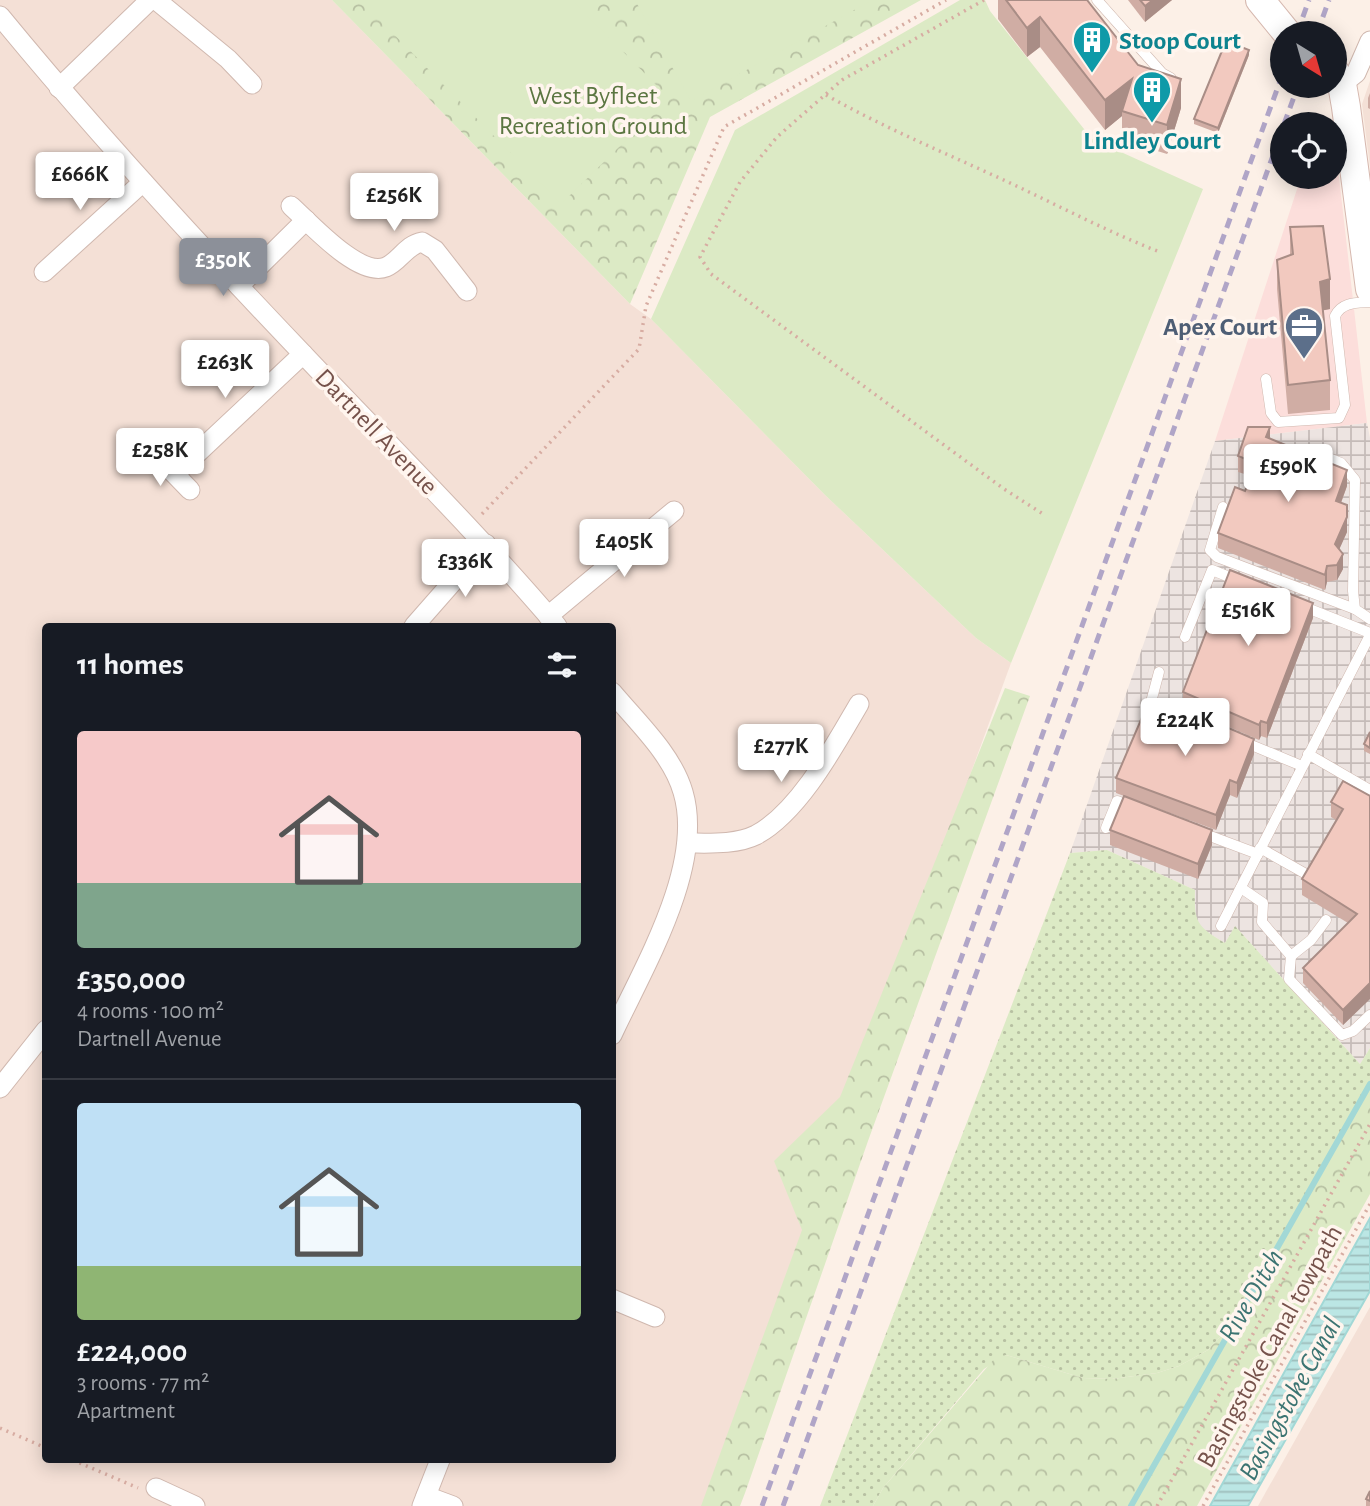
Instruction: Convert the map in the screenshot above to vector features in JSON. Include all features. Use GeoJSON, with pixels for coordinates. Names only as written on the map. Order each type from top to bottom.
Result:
{"type":"FeatureCollection","features":[{"type":"Feature","properties":{"kind":"street"},"geometry":{"type":"LineString","coordinates":[[59,88],[150,0]]}},
{"type":"Feature","properties":{"kind":"street"},"geometry":{"type":"LineString","coordinates":[[156,0],[204,39],[252,85]]}},
{"type":"Feature","properties":{"kind":"street"},"geometry":{"type":"LineString","coordinates":[[1260,0],[1277,21]]}},
{"type":"Feature","properties":{"kind":"street","name":"Dartnell Avenue"},"geometry":{"type":"LineString","coordinates":[[0,16],[59,88],[143,182],[303,354],[486,544],[552,621]]}},
{"type":"Feature","properties":{"kind":"street"},"geometry":{"type":"LineString","coordinates":[[1348,75],[1356,73],[1370,41]]}},
{"type":"Feature","properties":{"kind":"street"},"geometry":{"type":"LineString","coordinates":[[1342,98],[1370,289]]}},
{"type":"Feature","properties":{"kind":"street"},"geometry":{"type":"LineString","coordinates":[[44,272],[70,236],[143,182]]}},
{"type":"Feature","properties":{"kind":"street"},"geometry":{"type":"LineString","coordinates":[[291,206],[358,263],[372,269],[387,267],[413,243],[422,242],[435,250],[467,291]]}},
{"type":"Feature","properties":{"kind":"street"},"geometry":{"type":"LineString","coordinates":[[239,286],[306,220]]}},
{"type":"Feature","properties":{"kind":"street"},"geometry":{"type":"LineString","coordinates":[[175,474],[303,354]]}},
{"type":"Feature","properties":{"kind":"street"},"geometry":{"type":"LineString","coordinates":[[159,458],[190,491]]}},
{"type":"Feature","properties":{"kind":"street"},"geometry":{"type":"LineString","coordinates":[[552,621],[674,511]]}},
{"type":"Feature","properties":{"kind":"street"},"geometry":{"type":"LineString","coordinates":[[417,623],[486,544]]}},
{"type":"Feature","properties":{"kind":"street"},"geometry":{"type":"LineString","coordinates":[[616,697],[662,751],[683,790],[689,821],[687,843],[669,909],[616,1026]]}},
{"type":"Feature","properties":{"kind":"street"},"geometry":{"type":"LineString","coordinates":[[687,843],[718,844],[755,835],[782,816],[825,761],[859,704]]}},
{"type":"Feature","properties":{"kind":"street"},"geometry":{"type":"LineString","coordinates":[[0,1088],[42,1035]]}},
{"type":"Feature","properties":{"kind":"street"},"geometry":{"type":"LineString","coordinates":[[616,1301],[655,1317]]}},
{"type":"Feature","properties":{"kind":"street"},"geometry":{"type":"LineString","coordinates":[[439,1463],[424,1501],[453,1506]]}},
{"type":"Feature","properties":{"kind":"street"},"geometry":{"type":"LineString","coordinates":[[156,1488],[195,1506]]}},
{"type":"Feature","properties":{"kind":"lane"},"geometry":{"type":"LineString","coordinates":[[1097,0],[1162,73],[1180,83]]}},
{"type":"Feature","properties":{"kind":"lane"},"geometry":{"type":"LineString","coordinates":[[1266,379],[1271,413],[1278,422],[1339,418],[1345,405],[1335,316],[1339,308],[1346,304],[1370,302]]}},
{"type":"Feature","properties":{"kind":"lane"},"geometry":{"type":"LineString","coordinates":[[1317,453],[1341,464],[1355,480],[1355,609]]}},
{"type":"Feature","properties":{"kind":"lane"},"geometry":{"type":"LineString","coordinates":[[1223,507],[1210,550],[1217,557],[1355,609],[1370,619]]}},
{"type":"Feature","properties":{"kind":"lane"},"geometry":{"type":"LineString","coordinates":[[1185,637],[1212,570],[1249,584]]}},
{"type":"Feature","properties":{"kind":"lane"},"geometry":{"type":"LineString","coordinates":[[1221,926],[1370,634],[1297,604]]}},
{"type":"Feature","properties":{"kind":"lane"},"geometry":{"type":"LineString","coordinates":[[1159,672],[1151,702],[1201,723]]}},
{"type":"Feature","properties":{"kind":"lane"},"geometry":{"type":"LineString","coordinates":[[1239,739],[1302,766]]}},
{"type":"Feature","properties":{"kind":"lane"},"geometry":{"type":"LineString","coordinates":[[1308,754],[1370,790]]}},
{"type":"Feature","properties":{"kind":"lane"},"geometry":{"type":"LineString","coordinates":[[1106,828],[1117,801],[1143,811]]}},
{"type":"Feature","properties":{"kind":"lane"},"geometry":{"type":"LineString","coordinates":[[1194,830],[1259,851],[1306,874]]}},
{"type":"Feature","properties":{"kind":"lane"},"geometry":{"type":"LineString","coordinates":[[1241,888],[1263,903],[1262,922],[1291,956],[1289,979],[1342,1035],[1353,1031],[1370,1015]]}},
{"type":"Feature","properties":{"kind":"lane"},"geometry":{"type":"LineString","coordinates":[[1291,956],[1311,940],[1325,920]]}},
{"type":"Feature","properties":{"kind":"path"},"geometry":{"type":"LineString","coordinates":[[478,520],[486,507],[639,349],[646,306],[724,127],[946,0]]}},
{"type":"Feature","properties":{"kind":"path"},"geometry":{"type":"LineString","coordinates":[[984,0],[877,57],[842,80],[778,137],[740,182],[700,257],[711,274],[1004,489],[1043,514]]}},
{"type":"Feature","properties":{"kind":"path"},"geometry":{"type":"LineString","coordinates":[[826,95],[877,124],[997,177],[1074,216],[1160,252]]}},
{"type":"Feature","properties":{"kind":"path"},"geometry":{"type":"LineString","coordinates":[[1157,1506],[1370,1124]]}},
{"type":"Feature","properties":{"kind":"path","name":"Basingstoke Canal towpath"},"geometry":{"type":"LineString","coordinates":[[1203,1506],[1370,1204]]}},
{"type":"Feature","properties":{"kind":"path"},"geometry":{"type":"LineString","coordinates":[[0,1428],[42,1445]]}},
{"type":"Feature","properties":{"kind":"path"},"geometry":{"type":"LineString","coordinates":[[80,1463],[144,1490],[156,1488]]}},
{"type":"Feature","properties":{"kind":"shaded area"},"geometry":{"type":"Polygon","coordinates":[[[0,0],[332,0],[630,304],[651,319],[825,495],[976,638],[1011,663],[703,1506],[0,1506],[0,0]]]}},
{"type":"Feature","properties":{"kind":"shaded area"},"geometry":{"type":"Polygon","coordinates":[[[1370,81],[1370,167],[1362,104],[1370,81]]]}},
{"type":"Feature","properties":{"kind":"shaded area"},"geometry":{"type":"Polygon","coordinates":[[[1297,189],[1340,189],[1367,423],[1215,441],[1297,189]]]}},
{"type":"Feature","properties":{"kind":"shaded area"},"geometry":{"type":"Polygon","coordinates":[[[1367,423],[1370,438],[1370,1048],[1360,1064],[1235,926],[1225,943],[1200,928],[1194,912],[1195,890],[1107,850],[1070,853],[1215,441],[1367,423]]]}},
{"type":"Feature","properties":{"kind":"shaded area"},"geometry":{"type":"Polygon","coordinates":[[[1370,1307],[1370,1506],[1258,1506],[1348,1346],[1370,1307]]]}},
{"type":"Feature","properties":{"kind":"green space","name":"West Byfleet Recreation Ground"},"geometry":{"type":"Polygon","coordinates":[[[332,0],[921,0],[710,117],[630,304],[332,0]]]}},
{"type":"Feature","properties":{"kind":"green space"},"geometry":{"type":"Polygon","coordinates":[[[384,0],[572,0],[669,98],[561,204],[372,12],[384,0]]]}},
{"type":"Feature","properties":{"kind":"green space"},"geometry":{"type":"Polygon","coordinates":[[[635,0],[872,0],[691,101],[635,0]]]}},
{"type":"Feature","properties":{"kind":"green space"},"geometry":{"type":"Polygon","coordinates":[[[960,0],[985,0],[990,11],[1092,139],[1203,189],[1011,663],[976,638],[825,495],[651,319],[735,130],[960,0]]]}},
{"type":"Feature","properties":{"kind":"green space"},"geometry":{"type":"Polygon","coordinates":[[[1005,688],[1030,696],[868,1141],[745,1493],[740,1506],[701,1506],[802,1230],[774,1161],[840,1097],[1005,688]]]}},
{"type":"Feature","properties":{"kind":"green space"},"geometry":{"type":"Polygon","coordinates":[[[1107,850],[1195,890],[1197,917],[1208,932],[1225,943],[1235,926],[1360,1064],[1370,1048],[1370,1088],[1241,1314],[1208,1350],[1179,1366],[1157,1373],[1112,1379],[1083,1378],[1006,1355],[984,1369],[883,1488],[873,1506],[820,1506],[1070,853],[1107,850]]]}},
{"type":"Feature","properties":{"kind":"green space"},"geometry":{"type":"Polygon","coordinates":[[[1370,1088],[1370,1194],[1197,1506],[873,1506],[883,1488],[995,1358],[1006,1355],[1083,1378],[1112,1379],[1157,1373],[1179,1366],[1208,1350],[1241,1314],[1370,1088]]]}},
{"type":"Feature","properties":{"kind":"water","name":"Basingstoke Canal"},"geometry":{"type":"Polygon","coordinates":[[[1370,1218],[1370,1291],[1248,1506],[1210,1506],[1370,1218]]]}},
{"type":"Feature","properties":{"kind":"building"},"geometry":{"type":"Polygon","coordinates":[[[1006,0],[1087,0],[1138,65],[1181,79],[1167,125],[1122,111],[1132,79],[1105,100],[1040,17],[1027,28],[1006,0]]]}},
{"type":"Feature","properties":{"kind":"building"},"geometry":{"type":"Polygon","coordinates":[[[1140,0],[1153,0],[1145,6],[1140,0]]]}},
{"type":"Feature","properties":{"kind":"building"},"geometry":{"type":"Polygon","coordinates":[[[1226,41],[1249,50],[1218,128],[1194,119],[1226,41]]]}},
{"type":"Feature","properties":{"kind":"building","name":"Apex Court"},"geometry":{"type":"Polygon","coordinates":[[[1323,226],[1330,279],[1320,282],[1330,380],[1288,385],[1277,260],[1293,254],[1290,227],[1323,226]]]}},
{"type":"Feature","properties":{"kind":"building"},"geometry":{"type":"Polygon","coordinates":[[[1248,427],[1270,427],[1266,437],[1347,470],[1336,501],[1347,505],[1347,517],[1335,544],[1343,554],[1337,565],[1327,566],[1325,575],[1218,533],[1235,487],[1245,491],[1256,463],[1238,456],[1248,427]]]}},
{"type":"Feature","properties":{"kind":"building"},"geometry":{"type":"Polygon","coordinates":[[[1230,570],[1313,603],[1267,723],[1261,721],[1259,725],[1183,692],[1230,570]]]}},
{"type":"Feature","properties":{"kind":"building"},"geometry":{"type":"Polygon","coordinates":[[[1178,706],[1254,739],[1237,783],[1230,780],[1216,815],[1116,778],[1146,708],[1173,718],[1178,706]]]}},
{"type":"Feature","properties":{"kind":"building"},"geometry":{"type":"Polygon","coordinates":[[[1370,732],[1370,748],[1364,744],[1370,732]]]}},
{"type":"Feature","properties":{"kind":"building"},"geometry":{"type":"Polygon","coordinates":[[[1343,781],[1370,796],[1370,983],[1343,1010],[1303,968],[1357,914],[1302,879],[1343,809],[1331,802],[1343,781]]]}},
{"type":"Feature","properties":{"kind":"building"},"geometry":{"type":"Polygon","coordinates":[[[1124,796],[1212,830],[1198,864],[1110,830],[1124,796]]]}},
{"type":"Feature","properties":{"kind":"waterway","name":"Rive Ditch"},"geometry":{"type":"LineString","coordinates":[[1131,1506],[1370,1084]]}},
{"type":"Feature","properties":{"kind":"railway"},"geometry":{"type":"LineString","coordinates":[[1301,21],[1309,0]]}},
{"type":"Feature","properties":{"kind":"railway"},"geometry":{"type":"LineString","coordinates":[[1321,21],[1329,0]]}},
{"type":"Feature","properties":{"kind":"railway"},"geometry":{"type":"LineString","coordinates":[[762,1506],[1274,98]]}},
{"type":"Feature","properties":{"kind":"railway"},"geometry":{"type":"LineString","coordinates":[[1288,112],[1294,98]]}},
{"type":"Feature","properties":{"kind":"railway"},"geometry":{"type":"LineString","coordinates":[[783,1506],[1270,164]]}},
{"type":"Feature","properties":{"kind":"place","name":"Stoop Court"},"geometry":{"type":"Point","coordinates":[1092,74]}},
{"type":"Feature","properties":{"kind":"place","name":"Lindley Court"},"geometry":{"type":"Point","coordinates":[1152,124]}},
{"type":"Feature","properties":{"kind":"place","name":"Apex Court"},"geometry":{"type":"Point","coordinates":[1304,360]}}]}
